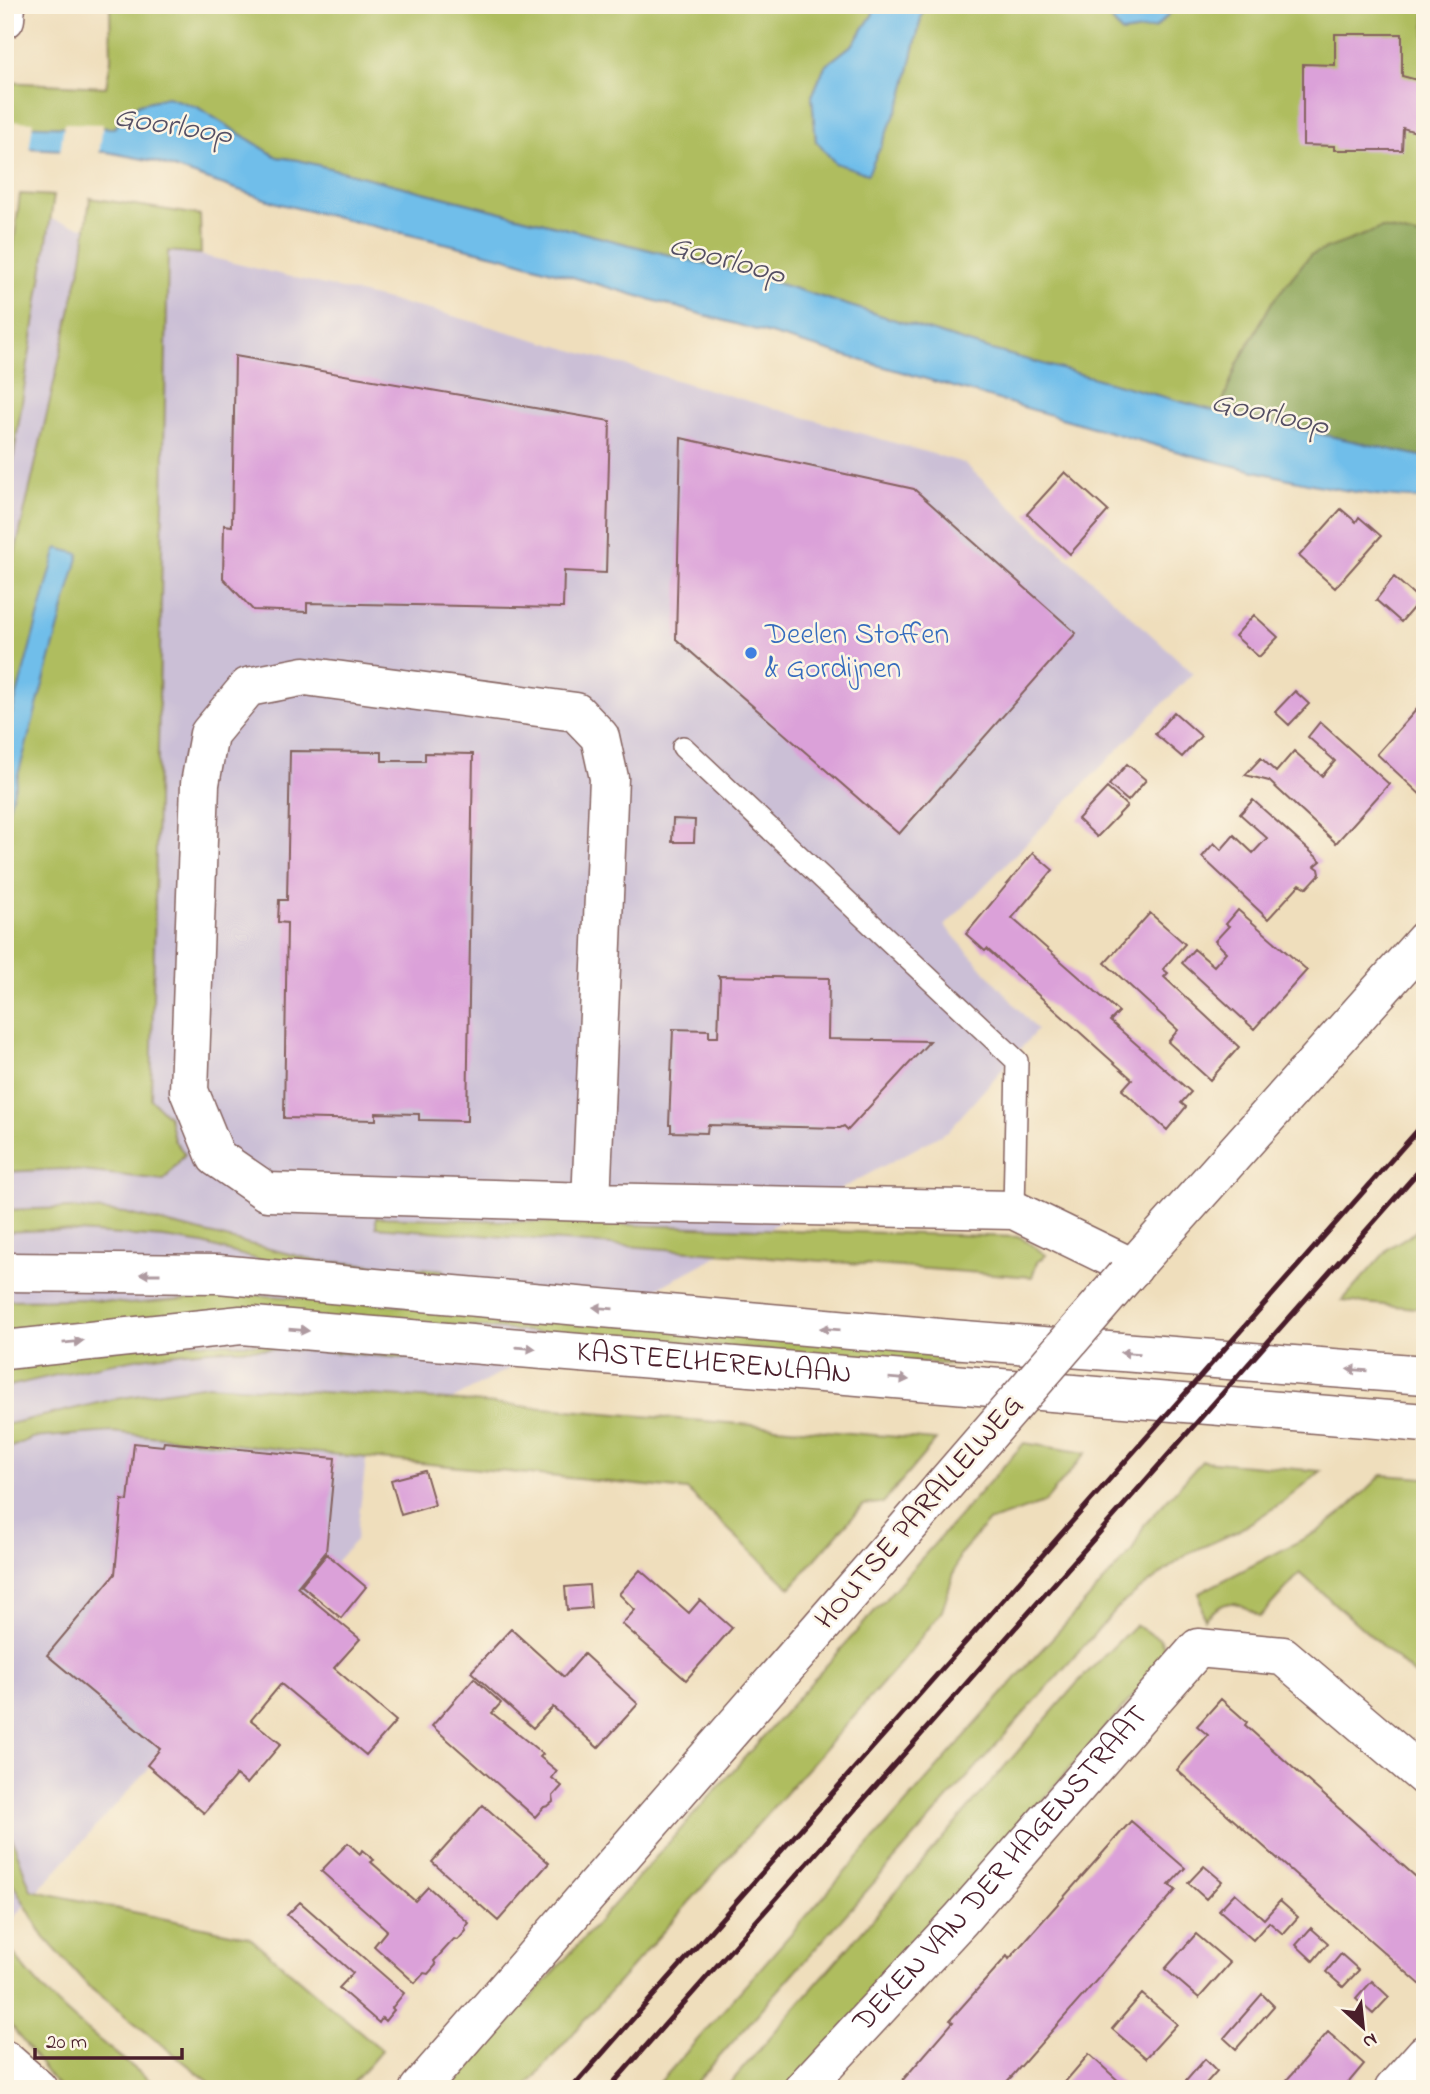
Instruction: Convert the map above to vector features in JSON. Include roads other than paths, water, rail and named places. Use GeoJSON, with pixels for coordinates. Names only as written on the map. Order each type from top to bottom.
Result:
{"type":"FeatureCollection","features":[{"type":"Feature","properties":{"kind":"street"},"geometry":{"type":"LineString","coordinates":[[5,19],[6,5]]}},
{"type":"Feature","properties":{"kind":"street"},"geometry":{"type":"LineString","coordinates":[[591,1202],[609,778],[600,737],[576,712],[305,676],[248,687],[209,734],[200,784],[189,1091],[216,1157],[267,1192],[591,1202],[1014,1210],[1130,1272]]}},
{"type":"Feature","properties":{"kind":"street","name":"HOUTSE PARALLELWEG"},"geometry":{"type":"LineString","coordinates":[[419,2089],[1130,1272],[1425,940]]}},
{"type":"Feature","properties":{"kind":"street","name":"KASTEELHERENLAAN"},"geometry":{"type":"LineString","coordinates":[[5,1272],[218,1274],[951,1339],[1425,1375]]}},
{"type":"Feature","properties":{"kind":"street","name":"KASTEELHERENLAAN"},"geometry":{"type":"LineString","coordinates":[[5,1350],[241,1325],[1425,1423]]}},
{"type":"Feature","properties":{"kind":"street","name":"DEKEN VAN DER HAGENSTRAAT"},"geometry":{"type":"LineString","coordinates":[[803,2089],[961,1919],[1198,1648],[1283,1657],[1425,1777]]}},
{"type":"Feature","properties":{"kind":"street"},"geometry":{"type":"LineString","coordinates":[[1394,2089],[1425,2054]]}},
{"type":"Feature","properties":{"kind":"street"},"geometry":{"type":"LineString","coordinates":[[5,2060],[38,2089]]}},
{"type":"Feature","properties":{"kind":"lane"},"geometry":{"type":"LineString","coordinates":[[683,747],[1017,1061],[1014,1210]]}},
{"type":"Feature","properties":{"kind":"water"},"geometry":{"type":"Polygon","coordinates":[[[874,5],[924,5],[903,97],[868,174],[835,163],[816,141],[812,96],[825,66],[853,44],[873,14],[874,5]]]}},
{"type":"Feature","properties":{"kind":"water"},"geometry":{"type":"Polygon","coordinates":[[[1099,5],[1178,5],[1155,28],[1122,33],[1099,5]]]}},
{"type":"Feature","properties":{"kind":"water","name":"Goorloop"},"geometry":{"type":"Polygon","coordinates":[[[167,97],[197,107],[277,157],[298,160],[767,280],[988,349],[1219,412],[1425,457],[1425,499],[1334,488],[1186,454],[503,257],[280,204],[153,161],[107,152],[5,147],[5,125],[114,128],[139,104],[167,97]]]}},
{"type":"Feature","properties":{"kind":"water"},"geometry":{"type":"Polygon","coordinates":[[[57,548],[79,554],[5,822],[5,739],[57,548]]]}},
{"type":"Feature","properties":{"kind":"railway"},"geometry":{"type":"LineString","coordinates":[[571,2089],[1425,1122]]}},
{"type":"Feature","properties":{"kind":"railway"},"geometry":{"type":"LineString","coordinates":[[608,2089],[1425,1164]]}},
{"type":"Feature","properties":{"kind":"place","name":"Deelen Stoffen & Gordijnen"},"geometry":{"type":"Point","coordinates":[751,653]}}]}
